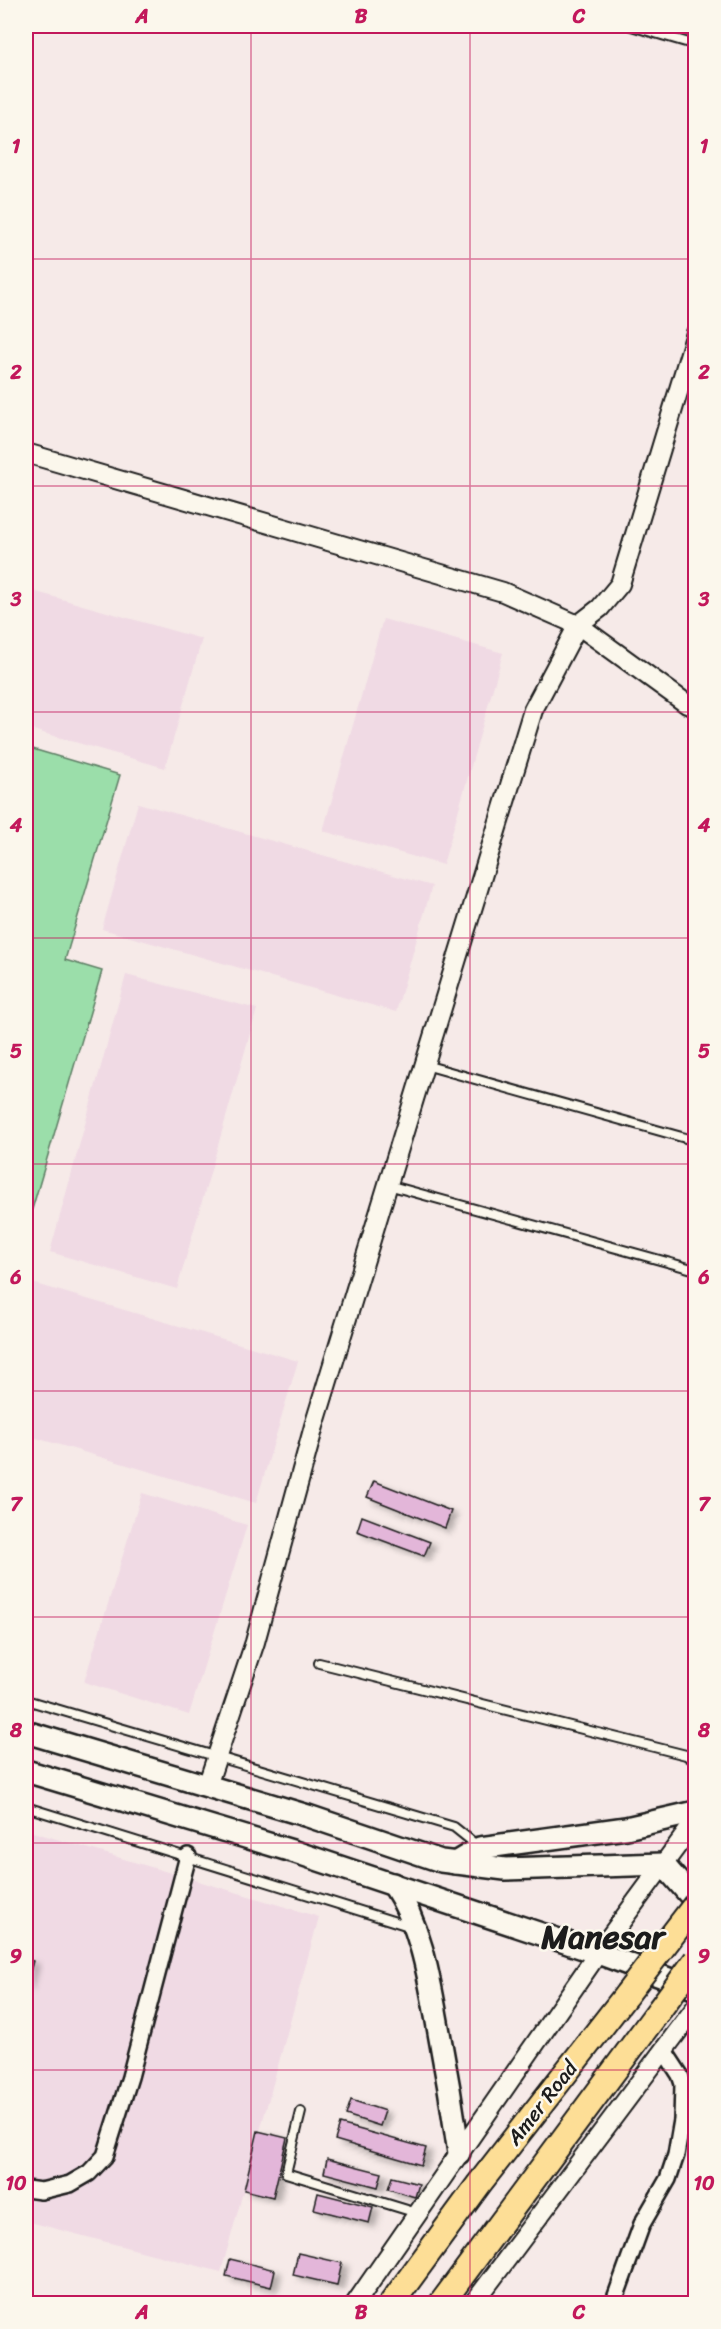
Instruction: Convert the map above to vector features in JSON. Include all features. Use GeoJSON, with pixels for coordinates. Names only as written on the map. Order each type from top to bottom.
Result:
{"type":"FeatureCollection","features":[{"type":"Feature","properties":{"kind":"highway","name":"Amer Road"},"geometry":{"type":"LineString","coordinates":[[391,2304],[479,2184],[696,1903]]}},
{"type":"Feature","properties":{"kind":"highway","name":"Amer Road"},"geometry":{"type":"LineString","coordinates":[[441,2304],[696,1960]]}},
{"type":"Feature","properties":{"kind":"main road"},"geometry":{"type":"LineString","coordinates":[[26,1732],[308,1816],[441,1861],[505,1869],[663,1864],[696,1903]]}},
{"type":"Feature","properties":{"kind":"main road"},"geometry":{"type":"LineString","coordinates":[[26,1771],[292,1851],[598,1953],[696,1989]]}},
{"type":"Feature","properties":{"kind":"main road"},"geometry":{"type":"LineString","coordinates":[[455,1863],[480,1848],[626,1828],[696,1812]]}},
{"type":"Feature","properties":{"kind":"main road"},"geometry":{"type":"LineString","coordinates":[[393,1884],[405,1902],[416,1928],[438,2022],[459,2153]]}},
{"type":"Feature","properties":{"kind":"street"},"geometry":{"type":"LineString","coordinates":[[207,1786],[255,1642],[314,1426],[533,710],[578,625],[600,608],[620,584],[696,333]]}},
{"type":"Feature","properties":{"kind":"street"},"geometry":{"type":"LineString","coordinates":[[26,453],[503,592],[578,625],[687,704],[696,707]]}},
{"type":"Feature","properties":{"kind":"street"},"geometry":{"type":"LineString","coordinates":[[355,2304],[598,1953],[696,1820]]}},
{"type":"Feature","properties":{"kind":"street"},"geometry":{"type":"LineString","coordinates":[[26,2189],[41,2191],[70,2184],[89,2173],[105,2156],[130,2078],[188,1856]]}},
{"type":"Feature","properties":{"kind":"street"},"geometry":{"type":"LineString","coordinates":[[473,2304],[696,2007]]}},
{"type":"Feature","properties":{"kind":"street"},"geometry":{"type":"LineString","coordinates":[[613,2304],[635,2239],[668,2179],[676,2155],[682,2120],[683,2084],[680,2075],[663,2049]]}},
{"type":"Feature","properties":{"kind":"lane"},"geometry":{"type":"LineString","coordinates":[[631,26],[696,45]]}},
{"type":"Feature","properties":{"kind":"lane"},"geometry":{"type":"LineString","coordinates":[[425,1065],[696,1141]]}},
{"type":"Feature","properties":{"kind":"lane"},"geometry":{"type":"LineString","coordinates":[[388,1185],[696,1270]]}},
{"type":"Feature","properties":{"kind":"lane"},"geometry":{"type":"LineString","coordinates":[[319,1664],[686,1755],[696,1762]]}},
{"type":"Feature","properties":{"kind":"lane"},"geometry":{"type":"LineString","coordinates":[[26,1700],[453,1827],[480,1848]]}},
{"type":"Feature","properties":{"kind":"lane"},"geometry":{"type":"LineString","coordinates":[[26,1807],[416,1928]]}},
{"type":"Feature","properties":{"kind":"lane"},"geometry":{"type":"LineString","coordinates":[[301,2112],[286,2173],[417,2213]]}},
{"type":"Feature","properties":{"kind":"shaded area"},"geometry":{"type":"Polygon","coordinates":[[[26,589],[202,639],[165,768],[26,728],[26,589]]]}},
{"type":"Feature","properties":{"kind":"shaded area"},"geometry":{"type":"Polygon","coordinates":[[[383,619],[503,653],[443,865],[323,831],[383,619]]]}},
{"type":"Feature","properties":{"kind":"shaded area"},"geometry":{"type":"Polygon","coordinates":[[[138,803],[432,886],[396,1012],[102,929],[138,803]]]}},
{"type":"Feature","properties":{"kind":"shaded area"},"geometry":{"type":"Polygon","coordinates":[[[126,975],[257,1009],[177,1289],[50,1252],[126,975]]]}},
{"type":"Feature","properties":{"kind":"shaded area"},"geometry":{"type":"Polygon","coordinates":[[[26,1281],[298,1361],[256,1503],[26,1435],[26,1281]]]}},
{"type":"Feature","properties":{"kind":"shaded area"},"geometry":{"type":"Polygon","coordinates":[[[142,1493],[247,1525],[189,1715],[84,1682],[142,1493]]]}},
{"type":"Feature","properties":{"kind":"shaded area"},"geometry":{"type":"Polygon","coordinates":[[[26,1830],[319,1917],[221,2272],[26,2221],[26,1830]]]}},
{"type":"Feature","properties":{"kind":"green space"},"geometry":{"type":"Polygon","coordinates":[[[26,747],[120,775],[65,960],[102,971],[26,1230],[26,747]]]}},
{"type":"Feature","properties":{"kind":"building"},"geometry":{"type":"Polygon","coordinates":[[[374,1481],[451,1511],[445,1528],[367,1497],[374,1481]]]}},
{"type":"Feature","properties":{"kind":"building"},"geometry":{"type":"Polygon","coordinates":[[[362,1516],[430,1542],[424,1556],[357,1531],[362,1516]]]}},
{"type":"Feature","properties":{"kind":"building"},"geometry":{"type":"Polygon","coordinates":[[[26,1959],[33,1961],[26,1987],[26,1959]]]}},
{"type":"Feature","properties":{"kind":"building"},"geometry":{"type":"Polygon","coordinates":[[[351,2100],[385,2111],[380,2126],[346,2115],[351,2100]]]}},
{"type":"Feature","properties":{"kind":"building"},"geometry":{"type":"Polygon","coordinates":[[[340,2124],[426,2148],[421,2165],[335,2140],[340,2124]]]}},
{"type":"Feature","properties":{"kind":"building"},"geometry":{"type":"Polygon","coordinates":[[[258,2131],[287,2138],[273,2197],[244,2190],[258,2131]]]}},
{"type":"Feature","properties":{"kind":"building"},"geometry":{"type":"Polygon","coordinates":[[[327,2159],[382,2173],[378,2187],[324,2173],[327,2159]]]}},
{"type":"Feature","properties":{"kind":"building"},"geometry":{"type":"Polygon","coordinates":[[[392,2177],[419,2184],[415,2197],[388,2189],[392,2177]]]}},
{"type":"Feature","properties":{"kind":"building"},"geometry":{"type":"Polygon","coordinates":[[[318,2193],[373,2207],[369,2223],[314,2209],[318,2193]]]}},
{"type":"Feature","properties":{"kind":"building"},"geometry":{"type":"Polygon","coordinates":[[[298,2253],[342,2263],[337,2285],[293,2275],[298,2253]]]}},
{"type":"Feature","properties":{"kind":"building"},"geometry":{"type":"Polygon","coordinates":[[[230,2259],[275,2270],[271,2287],[226,2276],[230,2259]]]}},
{"type":"Feature","properties":{"kind":"district","name":"Manesar"},"geometry":{"type":"Point","coordinates":[603,1936]}}]}
